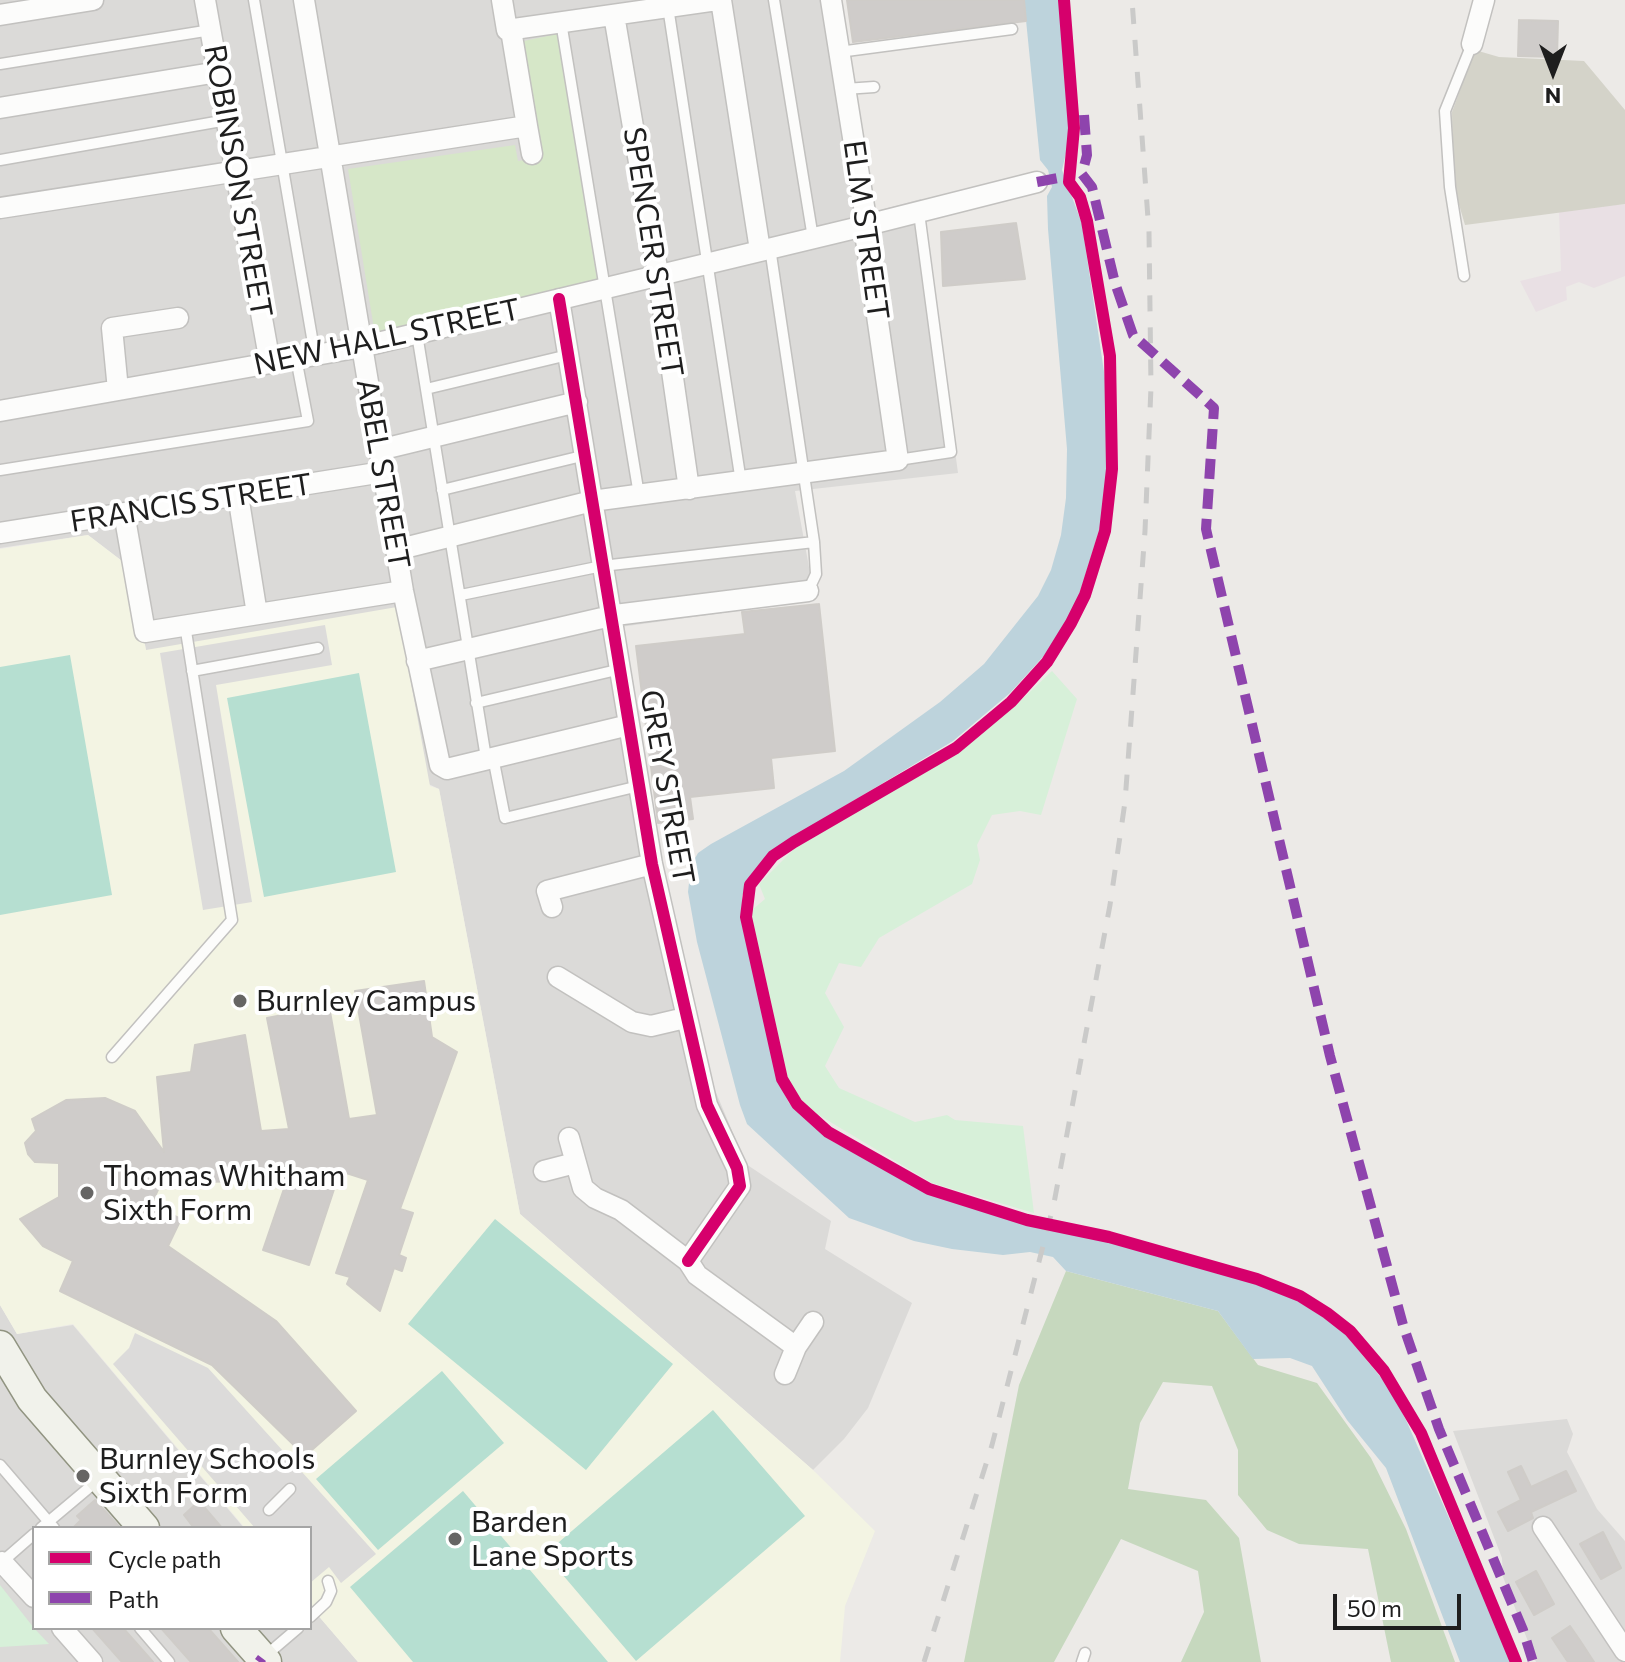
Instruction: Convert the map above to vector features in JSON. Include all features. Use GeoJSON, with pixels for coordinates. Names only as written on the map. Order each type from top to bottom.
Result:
{"type":"FeatureCollection","features":[{"type":"Feature","properties":{"kind":"street"},"geometry":{"type":"LineString","coordinates":[[8,9],[93,0]]}},
{"type":"Feature","properties":{"kind":"street","name":"ROBINSON STREET"},"geometry":{"type":"LineString","coordinates":[[205,0],[270,363]]}},
{"type":"Feature","properties":{"kind":"street","name":"ABEL STREET"},"geometry":{"type":"LineString","coordinates":[[304,0],[403,591],[437,758],[440,765],[447,769],[489,757]]}},
{"type":"Feature","properties":{"kind":"street"},"geometry":{"type":"LineString","coordinates":[[502,0],[532,154]]}},
{"type":"Feature","properties":{"kind":"street"},"geometry":{"type":"LineString","coordinates":[[509,30],[719,0],[765,249]]}},
{"type":"Feature","properties":{"kind":"street","name":"ELM STREET"},"geometry":{"type":"LineString","coordinates":[[831,0],[898,460]]}},
{"type":"Feature","properties":{"kind":"street"},"geometry":{"type":"LineString","coordinates":[[1472,44],[1484,0]]}},
{"type":"Feature","properties":{"kind":"street","name":"SPENCER STREET"},"geometry":{"type":"LineString","coordinates":[[614,15],[658,274],[689,489]]}},
{"type":"Feature","properties":{"kind":"street"},"geometry":{"type":"LineString","coordinates":[[0,108],[218,72]]}},
{"type":"Feature","properties":{"kind":"street"},"geometry":{"type":"LineString","coordinates":[[0,208],[237,174],[527,126]]}},
{"type":"Feature","properties":{"kind":"street","name":"NEW HALL STREET"},"geometry":{"type":"LineString","coordinates":[[0,411],[361,347],[1037,182]]}},
{"type":"Feature","properties":{"kind":"street","name":"GREY STREET"},"geometry":{"type":"LineString","coordinates":[[559,299],[652,864],[707,1105],[737,1168],[740,1186],[688,1261]]}},
{"type":"Feature","properties":{"kind":"street"},"geometry":{"type":"LineString","coordinates":[[118,390],[112,328],[178,318]]}},
{"type":"Feature","properties":{"kind":"street"},"geometry":{"type":"LineString","coordinates":[[379,450],[577,402]]}},
{"type":"Feature","properties":{"kind":"street"},"geometry":{"type":"LineString","coordinates":[[396,550],[592,501],[898,460]]}},
{"type":"Feature","properties":{"kind":"street","name":"FRANCIS STREET"},"geometry":{"type":"LineString","coordinates":[[0,533],[383,472]]}},
{"type":"Feature","properties":{"kind":"street"},"geometry":{"type":"LineString","coordinates":[[238,495],[257,614]]}},
{"type":"Feature","properties":{"kind":"street"},"geometry":{"type":"LineString","coordinates":[[124,513],[145,632],[403,591]]}},
{"type":"Feature","properties":{"kind":"street"},"geometry":{"type":"LineString","coordinates":[[417,661],[612,616],[808,591]]}},
{"type":"Feature","properties":{"kind":"street"},"geometry":{"type":"LineString","coordinates":[[489,757],[629,725]]}},
{"type":"Feature","properties":{"kind":"street"},"geometry":{"type":"LineString","coordinates":[[552,907],[547,891],[652,864]]}},
{"type":"Feature","properties":{"kind":"street"},"geometry":{"type":"LineString","coordinates":[[558,977],[632,1022],[651,1026],[685,1018]]}},
{"type":"Feature","properties":{"kind":"street"},"geometry":{"type":"LineString","coordinates":[[569,1138],[583,1188],[595,1198],[621,1210],[688,1261],[697,1275],[796,1347]]}},
{"type":"Feature","properties":{"kind":"street"},"geometry":{"type":"LineString","coordinates":[[544,1171],[575,1163]]}},
{"type":"Feature","properties":{"kind":"street"},"geometry":{"type":"LineString","coordinates":[[785,1374],[796,1347],[813,1322]]}},
{"type":"Feature","properties":{"kind":"street"},"geometry":{"type":"LineString","coordinates":[[0,1346],[32,1399],[99,1480],[142,1526]]}},
{"type":"Feature","properties":{"kind":"street"},"geometry":{"type":"LineString","coordinates":[[1543,1527],[1625,1651]]}},
{"type":"Feature","properties":{"kind":"street"},"geometry":{"type":"LineString","coordinates":[[1,1559],[32,1595]]}},
{"type":"Feature","properties":{"kind":"street"},"geometry":{"type":"LineString","coordinates":[[64,1630],[92,1662]]}},
{"type":"Feature","properties":{"kind":"street"},"geometry":{"type":"LineString","coordinates":[[238,1630],[262,1661]]}},
{"type":"Feature","properties":{"kind":"lane"},"geometry":{"type":"LineString","coordinates":[[0,470],[308,421],[306,357],[282,166],[254,0]]}},
{"type":"Feature","properties":{"kind":"lane"},"geometry":{"type":"LineString","coordinates":[[774,0],[813,238]]}},
{"type":"Feature","properties":{"kind":"lane"},"geometry":{"type":"LineString","coordinates":[[668,7],[741,482]]}},
{"type":"Feature","properties":{"kind":"lane"},"geometry":{"type":"LineString","coordinates":[[561,22],[639,495]]}},
{"type":"Feature","properties":{"kind":"lane"},"geometry":{"type":"LineString","coordinates":[[839,52],[1012,29]]}},
{"type":"Feature","properties":{"kind":"lane"},"geometry":{"type":"LineString","coordinates":[[0,64],[211,30]]}},
{"type":"Feature","properties":{"kind":"lane"},"geometry":{"type":"LineString","coordinates":[[1464,276],[1450,187],[1445,111],[1472,44]]}},
{"type":"Feature","properties":{"kind":"lane"},"geometry":{"type":"LineString","coordinates":[[845,89],[874,87]]}},
{"type":"Feature","properties":{"kind":"lane"},"geometry":{"type":"LineString","coordinates":[[0,160],[227,120]]}},
{"type":"Feature","properties":{"kind":"lane"},"geometry":{"type":"LineString","coordinates":[[898,460],[951,452],[919,213]]}},
{"type":"Feature","properties":{"kind":"lane"},"geometry":{"type":"LineString","coordinates":[[765,249],[814,542],[816,574],[808,591]]}},
{"type":"Feature","properties":{"kind":"lane"},"geometry":{"type":"LineString","coordinates":[[417,334],[476,703],[505,818],[639,786]]}},
{"type":"Feature","properties":{"kind":"lane"},"geometry":{"type":"LineString","coordinates":[[426,389],[568,355]]}},
{"type":"Feature","properties":{"kind":"lane"},"geometry":{"type":"LineString","coordinates":[[442,490],[586,455]]}},
{"type":"Feature","properties":{"kind":"lane"},"geometry":{"type":"LineString","coordinates":[[461,595],[602,566],[814,542]]}},
{"type":"Feature","properties":{"kind":"lane"},"geometry":{"type":"LineString","coordinates":[[112,1057],[232,920],[185,625]]}},
{"type":"Feature","properties":{"kind":"lane"},"geometry":{"type":"LineString","coordinates":[[192,671],[318,648]]}},
{"type":"Feature","properties":{"kind":"lane"},"geometry":{"type":"LineString","coordinates":[[476,703],[621,669]]}},
{"type":"Feature","properties":{"kind":"lane"},"geometry":{"type":"LineString","coordinates":[[0,1465],[48,1526],[99,1480]]}},
{"type":"Feature","properties":{"kind":"lane"},"geometry":{"type":"LineString","coordinates":[[269,1510],[290,1489]]}},
{"type":"Feature","properties":{"kind":"lane"},"geometry":{"type":"LineString","coordinates":[[1,1559],[32,1536]]}},
{"type":"Feature","properties":{"kind":"lane"},"geometry":{"type":"LineString","coordinates":[[312,1615],[326,1602],[331,1591],[328,1581]]}},
{"type":"Feature","properties":{"kind":"lane"},"geometry":{"type":"LineString","coordinates":[[142,1630],[169,1662]]}},
{"type":"Feature","properties":{"kind":"lane"},"geometry":{"type":"LineString","coordinates":[[262,1661],[296,1630]]}},
{"type":"Feature","properties":{"kind":"shaded area"},"geometry":{"type":"Polygon","coordinates":[[[0,0],[842,0],[873,212],[921,199],[958,473],[795,491],[811,578],[811,601],[620,627],[665,885],[715,1090],[746,1164],[831,1221],[825,1249],[912,1303],[868,1408],[844,1439],[813,1470],[520,1214],[439,789],[146,650],[144,640],[134,633],[122,561],[88,535],[0,548],[0,0]]]}},
{"type":"Feature","properties":{"kind":"shaded area"},"geometry":{"type":"Polygon","coordinates":[[[1475,50],[1499,57],[1584,61],[1625,110],[1625,204],[1465,225],[1453,184],[1452,112],[1475,50]]]}},
{"type":"Feature","properties":{"kind":"shaded area"},"geometry":{"type":"Polygon","coordinates":[[[1625,204],[1625,276],[1594,288],[1579,282],[1566,287],[1567,300],[1536,312],[1520,281],[1561,271],[1559,211],[1625,204]]]}},
{"type":"Feature","properties":{"kind":"shaded area","name":"Burnley Campus"},"geometry":{"type":"Polygon","coordinates":[[[88,535],[122,561],[134,633],[144,640],[146,650],[397,607],[430,786],[439,789],[520,1214],[813,1470],[875,1531],[845,1606],[840,1662],[358,1662],[312,1608],[312,1526],[243,1526],[73,1324],[17,1334],[0,1305],[0,549],[88,535]]]}},
{"type":"Feature","properties":{"kind":"shaded area"},"geometry":{"type":"Polygon","coordinates":[[[325,625],[332,665],[216,685],[252,902],[203,910],[160,653],[325,625]]]}},
{"type":"Feature","properties":{"kind":"shaded area"},"geometry":{"type":"Polygon","coordinates":[[[0,1305],[17,1334],[73,1325],[242,1526],[32,1526],[32,1630],[312,1630],[312,1608],[358,1662],[0,1662],[0,1305]]]}},
{"type":"Feature","properties":{"kind":"shaded area"},"geometry":{"type":"Polygon","coordinates":[[[135,1333],[208,1368],[376,1554],[341,1583],[329,1567],[312,1581],[312,1526],[253,1526],[113,1364],[129,1348],[135,1333]]]}},
{"type":"Feature","properties":{"kind":"shaded area"},"geometry":{"type":"Polygon","coordinates":[[[1567,1419],[1573,1434],[1567,1452],[1597,1509],[1625,1541],[1625,1662],[1536,1662],[1503,1577],[1502,1558],[1453,1431],[1567,1419]]]}},
{"type":"Feature","properties":{"kind":"green space"},"geometry":{"type":"Polygon","coordinates":[[[557,34],[597,279],[375,335],[348,169],[515,145],[518,161],[538,158],[519,42],[557,34]]]}},
{"type":"Feature","properties":{"kind":"green space"},"geometry":{"type":"Polygon","coordinates":[[[70,655],[112,895],[0,915],[0,667],[70,655]]]}},
{"type":"Feature","properties":{"kind":"green space"},"geometry":{"type":"Polygon","coordinates":[[[1052,671],[1077,699],[1041,815],[1020,811],[992,815],[977,845],[980,860],[972,884],[879,938],[861,967],[839,963],[825,993],[844,1027],[825,1066],[839,1088],[915,1122],[947,1115],[955,1120],[1023,1126],[1034,1213],[932,1183],[817,1114],[793,1092],[778,1049],[751,920],[752,910],[765,899],[759,884],[794,849],[956,748],[1013,708],[1052,671]]]}},
{"type":"Feature","properties":{"kind":"green space"},"geometry":{"type":"Polygon","coordinates":[[[359,673],[396,872],[264,897],[227,698],[359,673]]]}},
{"type":"Feature","properties":{"kind":"green space"},"geometry":{"type":"Polygon","coordinates":[[[495,1219],[673,1364],[586,1470],[408,1324],[495,1219]]]}},
{"type":"Feature","properties":{"kind":"green space"},"geometry":{"type":"Polygon","coordinates":[[[1066,1271],[1218,1311],[1258,1365],[1317,1383],[1371,1458],[1406,1529],[1455,1662],[1391,1662],[1368,1549],[1299,1544],[1267,1530],[1238,1495],[1238,1450],[1212,1386],[1163,1382],[1140,1423],[1128,1489],[1206,1500],[1239,1538],[1261,1662],[1181,1662],[1204,1612],[1198,1571],[1121,1539],[1054,1662],[964,1662],[1019,1385],[1066,1271]]]}},
{"type":"Feature","properties":{"kind":"green space"},"geometry":{"type":"Polygon","coordinates":[[[442,1371],[504,1443],[378,1550],[316,1479],[442,1371]]]}},
{"type":"Feature","properties":{"kind":"green space"},"geometry":{"type":"Polygon","coordinates":[[[713,1410],[805,1516],[636,1661],[545,1554],[713,1410]]]}},
{"type":"Feature","properties":{"kind":"green space","name":"Barden Lane Sports"},"geometry":{"type":"Polygon","coordinates":[[[463,1491],[608,1662],[413,1662],[350,1587],[463,1491]]]}},
{"type":"Feature","properties":{"kind":"green space"},"geometry":{"type":"Polygon","coordinates":[[[0,1585],[32,1625],[32,1630],[36,1630],[49,1644],[0,1647],[0,1585]]]}},
{"type":"Feature","properties":{"kind":"water"},"geometry":{"type":"Polygon","coordinates":[[[1024,0],[1061,0],[1071,132],[1062,170],[1082,224],[1107,392],[1107,468],[1101,524],[1075,608],[1051,648],[1010,693],[953,741],[788,840],[753,872],[742,896],[742,924],[778,1081],[789,1103],[830,1140],[940,1198],[1251,1280],[1298,1301],[1340,1328],[1388,1386],[1406,1420],[1512,1662],[1460,1662],[1386,1468],[1347,1420],[1312,1366],[1290,1358],[1253,1359],[1218,1311],[1066,1271],[1053,1257],[1030,1252],[1003,1255],[952,1249],[914,1241],[849,1218],[747,1124],[740,1105],[697,942],[688,892],[691,865],[698,853],[711,844],[844,771],[940,702],[984,664],[1038,596],[1051,570],[1061,535],[1066,498],[1067,449],[1048,229],[1047,196],[1052,187],[1048,170],[1040,160],[1024,0]]]}},
{"type":"Feature","properties":{"kind":"building"},"geometry":{"type":"Polygon","coordinates":[[[847,0],[1024,0],[1026,21],[853,42],[847,0]]]}},
{"type":"Feature","properties":{"kind":"building"},"geometry":{"type":"Polygon","coordinates":[[[1519,20],[1558,21],[1557,57],[1518,56],[1519,20]]]}},
{"type":"Feature","properties":{"kind":"building"},"geometry":{"type":"Polygon","coordinates":[[[1016,223],[1025,279],[943,286],[941,232],[1016,223]]]}},
{"type":"Feature","properties":{"kind":"building"},"geometry":{"type":"Polygon","coordinates":[[[819,604],[835,751],[771,758],[774,788],[690,797],[693,819],[658,823],[636,646],[745,634],[742,612],[819,604]]]}},
{"type":"Feature","properties":{"kind":"building"},"geometry":{"type":"Polygon","coordinates":[[[424,981],[432,1037],[457,1052],[400,1209],[413,1213],[399,1255],[406,1258],[402,1271],[394,1268],[380,1311],[347,1284],[350,1277],[336,1273],[368,1180],[340,1171],[309,1265],[263,1250],[287,1180],[161,1183],[151,1205],[181,1219],[168,1246],[276,1321],[356,1411],[305,1456],[212,1365],[60,1291],[73,1261],[43,1246],[20,1219],[59,1197],[59,1163],[35,1162],[28,1154],[25,1143],[36,1131],[32,1119],[66,1100],[105,1098],[135,1111],[164,1152],[157,1077],[191,1072],[195,1045],[245,1035],[261,1131],[289,1129],[267,1018],[329,1006],[349,1119],[377,1115],[355,991],[424,981]]]}},
{"type":"Feature","properties":{"kind":"building"},"geometry":{"type":"Polygon","coordinates":[[[1521,1466],[1531,1487],[1566,1471],[1576,1491],[1531,1512],[1533,1518],[1508,1531],[1498,1512],[1521,1500],[1508,1472],[1521,1466]]]}},
{"type":"Feature","properties":{"kind":"building"},"geometry":{"type":"Polygon","coordinates":[[[95,1500],[118,1526],[75,1526],[81,1520],[77,1516],[95,1500]]]}},
{"type":"Feature","properties":{"kind":"building"},"geometry":{"type":"Polygon","coordinates":[[[199,1501],[220,1526],[192,1526],[184,1515],[199,1501]]]}},
{"type":"Feature","properties":{"kind":"building"},"geometry":{"type":"Polygon","coordinates":[[[1603,1532],[1621,1568],[1601,1579],[1580,1544],[1603,1532]]]}},
{"type":"Feature","properties":{"kind":"building"},"geometry":{"type":"Polygon","coordinates":[[[1536,1571],[1554,1604],[1534,1615],[1516,1582],[1536,1571]]]}},
{"type":"Feature","properties":{"kind":"building"},"geometry":{"type":"Polygon","coordinates":[[[1570,1626],[1594,1662],[1568,1662],[1552,1638],[1570,1626]]]}},
{"type":"Feature","properties":{"kind":"building"},"geometry":{"type":"Polygon","coordinates":[[[94,1630],[125,1630],[153,1662],[122,1662],[94,1630]]]}},
{"type":"Feature","properties":{"kind":"building"},"geometry":{"type":"Polygon","coordinates":[[[163,1630],[210,1630],[238,1662],[191,1662],[163,1630]]]}},
{"type":"Feature","properties":{"kind":"railway"},"geometry":{"type":"LineString","coordinates":[[924,1662],[992,1445],[1054,1203],[1110,905],[1125,802],[1145,531],[1151,387],[1149,232],[1132,0]]}},
{"type":"Feature","properties":{"kind":"marked path"},"geometry":{"type":"LineString","coordinates":[[1084,115],[1087,155],[1082,174],[1092,187],[1115,283],[1133,335],[1214,408],[1206,529],[1330,1056],[1403,1325],[1439,1429],[1523,1630],[1533,1662]]}},
{"type":"Feature","properties":{"kind":"marked path"},"geometry":{"type":"LineString","coordinates":[[1037,182],[1074,175]]}},
{"type":"Feature","properties":{"kind":"marked path"},"geometry":{"type":"LineString","coordinates":[[259,1662],[262,1658]]}},
{"type":"Feature","properties":{"kind":"cycle path"},"geometry":{"type":"LineString","coordinates":[[1064,0],[1074,128],[1069,182],[1080,197],[1087,221],[1110,356],[1112,469],[1105,531],[1085,595],[1071,623],[1047,662],[1011,702],[956,748],[773,856],[750,885],[746,917],[782,1079],[797,1104],[828,1132],[929,1189],[1027,1220],[1109,1237],[1257,1279],[1300,1296],[1350,1331],[1384,1371],[1421,1433],[1516,1662]]}},
{"type":"Feature","properties":{"kind":"cycle path"},"geometry":{"type":"LineString","coordinates":[[559,299],[652,864],[707,1105],[737,1168],[740,1186],[688,1261]]}},
{"type":"Feature","properties":{"kind":"place","name":"Burnley Campus"},"geometry":{"type":"Point","coordinates":[240,1001]}},
{"type":"Feature","properties":{"kind":"place","name":"Thomas Whitham Sixth Form"},"geometry":{"type":"Point","coordinates":[87,1193]}},
{"type":"Feature","properties":{"kind":"place","name":"Burnley Schools Sixth Form"},"geometry":{"type":"Point","coordinates":[83,1476]}},
{"type":"Feature","properties":{"kind":"place","name":"Barden Lane Sports"},"geometry":{"type":"Point","coordinates":[455,1539]}}]}
